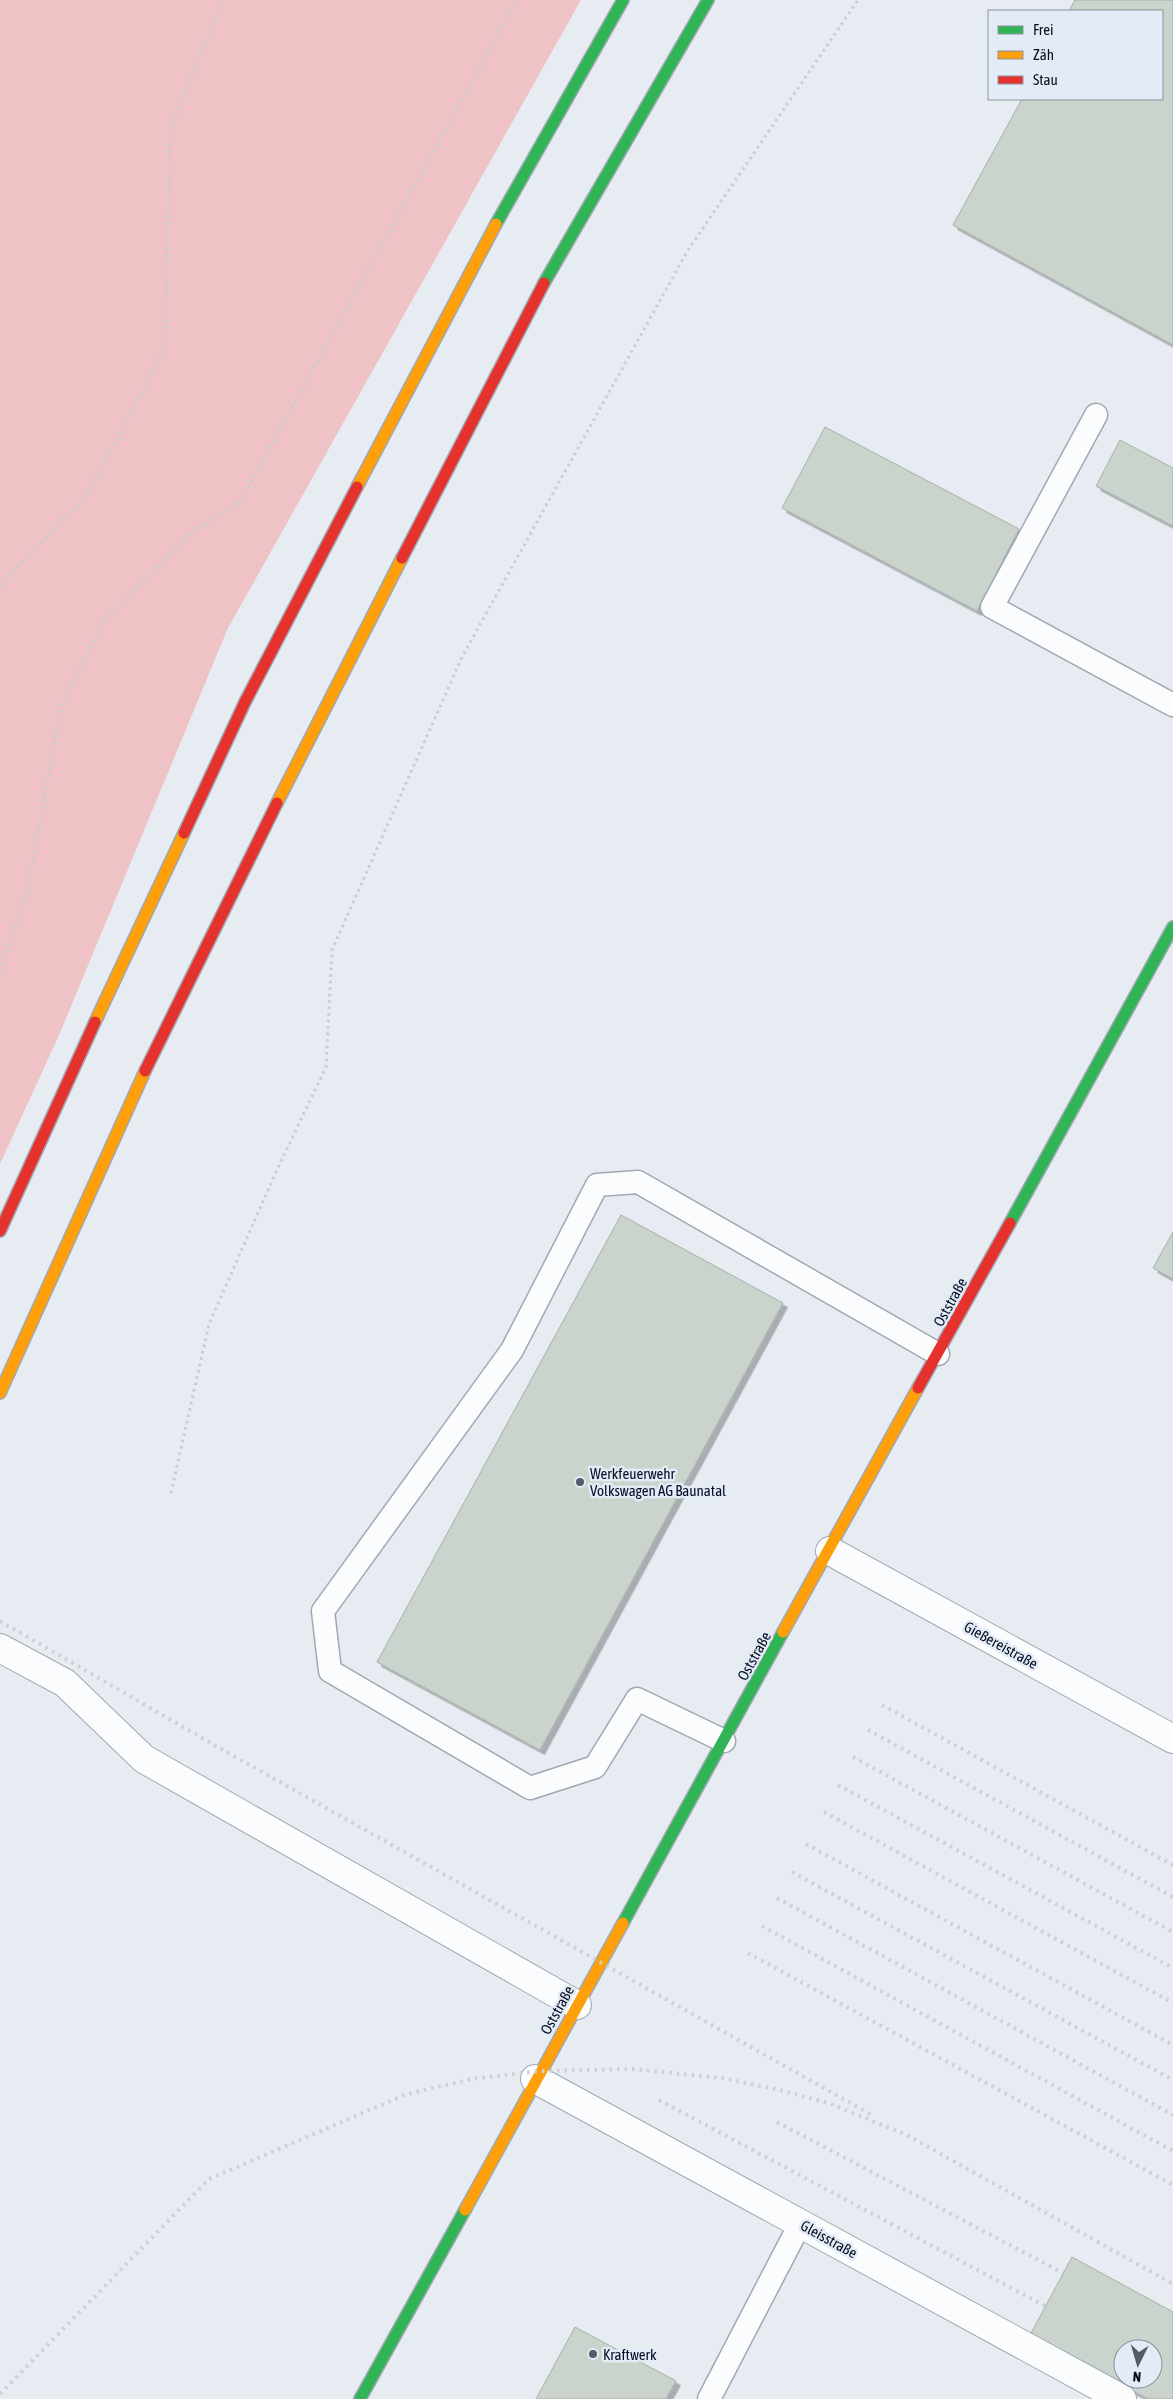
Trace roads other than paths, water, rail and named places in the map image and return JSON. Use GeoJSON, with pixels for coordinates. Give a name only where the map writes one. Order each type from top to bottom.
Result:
{"type":"FeatureCollection","features":[{"type":"Feature","properties":{"kind":"main road"},"geometry":{"type":"LineString","coordinates":[[0,1231],[245,702],[476,259],[622,0]]}},
{"type":"Feature","properties":{"kind":"main road"},"geometry":{"type":"LineString","coordinates":[[0,1393],[146,1068],[322,712],[540,290],[708,0]]}},
{"type":"Feature","properties":{"kind":"main road","name":"Oststraße"},"geometry":{"type":"LineString","coordinates":[[360,2399],[535,2079],[830,1551],[1173,927]]}},
{"type":"Feature","properties":{"kind":"street","name":"Gießereistraße"},"geometry":{"type":"LineString","coordinates":[[830,1551],[1173,1739]]}},
{"type":"Feature","properties":{"kind":"street"},"geometry":{"type":"LineString","coordinates":[[0,1648],[65,1683],[144,1759],[577,2004]]}},
{"type":"Feature","properties":{"kind":"street","name":"Gleisstraße"},"geometry":{"type":"LineString","coordinates":[[535,2079],[1122,2399]]}},
{"type":"Feature","properties":{"kind":"lane"},"geometry":{"type":"LineString","coordinates":[[1096,415],[992,606],[1173,705]]}},
{"type":"Feature","properties":{"kind":"lane"},"geometry":{"type":"LineString","coordinates":[[724,1741],[637,1699],[595,1767],[530,1788],[330,1671],[323,1611],[512,1350],[597,1185],[638,1182],[938,1354]]}},
{"type":"Feature","properties":{"kind":"lane"},"geometry":{"type":"LineString","coordinates":[[709,2399],[800,2224]]}},
{"type":"Feature","properties":{"kind":"railway"},"geometry":{"type":"LineString","coordinates":[[0,1621],[216,1746],[870,2114]]}},
{"type":"Feature","properties":{"kind":"railway"},"geometry":{"type":"LineString","coordinates":[[882,1705],[1173,1865]]}},
{"type":"Feature","properties":{"kind":"railway"},"geometry":{"type":"LineString","coordinates":[[868,1730],[1173,1897]]}},
{"type":"Feature","properties":{"kind":"railway"},"geometry":{"type":"LineString","coordinates":[[853,1757],[1173,1932]]}},
{"type":"Feature","properties":{"kind":"railway"},"geometry":{"type":"LineString","coordinates":[[838,1785],[1173,1968]]}},
{"type":"Feature","properties":{"kind":"railway"},"geometry":{"type":"LineString","coordinates":[[824,1812],[1173,2003]]}},
{"type":"Feature","properties":{"kind":"railway"},"geometry":{"type":"LineString","coordinates":[[806,1844],[1173,2045]]}},
{"type":"Feature","properties":{"kind":"railway"},"geometry":{"type":"LineString","coordinates":[[792,1872],[1173,2080]]}},
{"type":"Feature","properties":{"kind":"railway"},"geometry":{"type":"LineString","coordinates":[[777,1898],[1173,2115]]}},
{"type":"Feature","properties":{"kind":"railway"},"geometry":{"type":"LineString","coordinates":[[762,1926],[1173,2151]]}},
{"type":"Feature","properties":{"kind":"railway"},"geometry":{"type":"LineString","coordinates":[[748,1953],[1173,2185]]}},
{"type":"Feature","properties":{"kind":"railway"},"geometry":{"type":"LineString","coordinates":[[0,2394],[209,2179],[407,2094],[472,2079],[540,2071],[632,2069],[721,2078],[776,2089],[828,2103],[907,2135],[1173,2284]]}},
{"type":"Feature","properties":{"kind":"railway"},"geometry":{"type":"LineString","coordinates":[[659,2100],[1045,2306]]}},
{"type":"Feature","properties":{"kind":"railway"},"geometry":{"type":"LineString","coordinates":[[777,2122],[1063,2273]]}},
{"type":"Feature","properties":{"kind":"place","name":"Werkfeuerwehr Volkswagen AG Baunatal"},"geometry":{"type":"Point","coordinates":[580,1482]}},
{"type":"Feature","properties":{"kind":"place","name":"Kraftwerk"},"geometry":{"type":"Point","coordinates":[593,2354]}}]}
